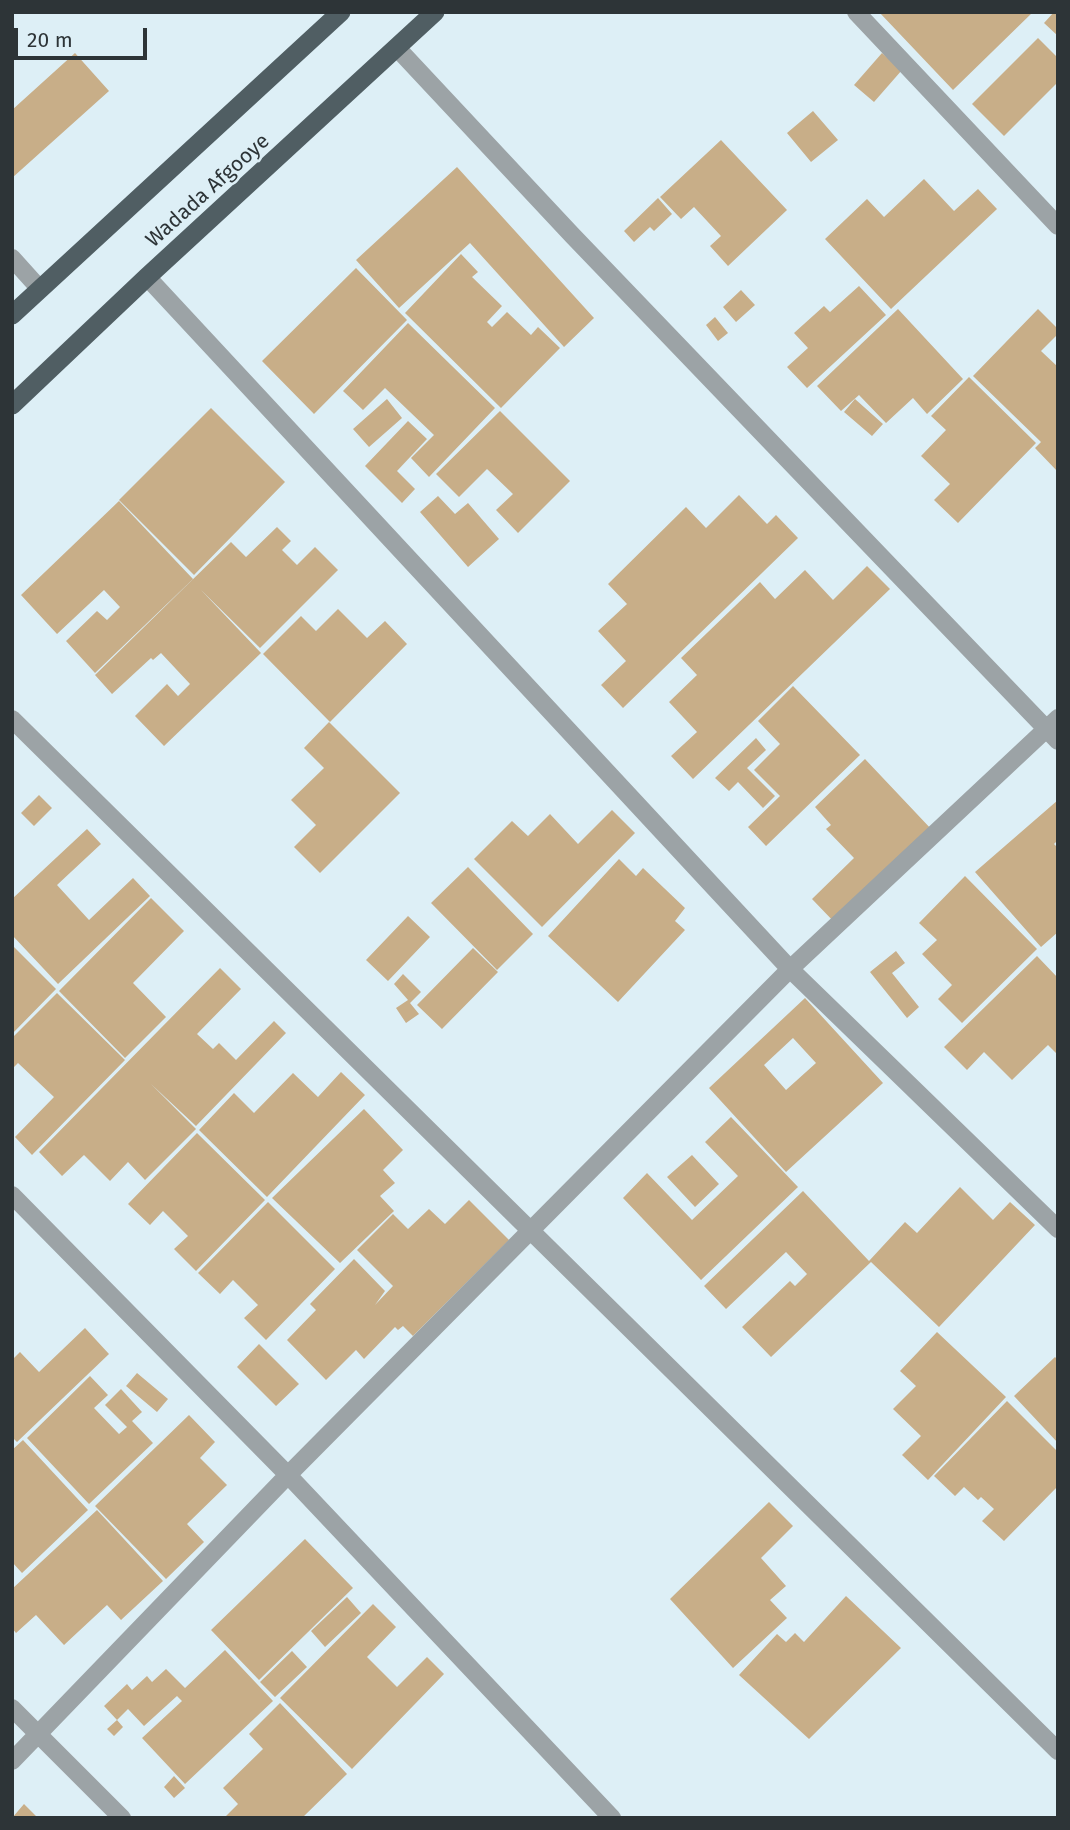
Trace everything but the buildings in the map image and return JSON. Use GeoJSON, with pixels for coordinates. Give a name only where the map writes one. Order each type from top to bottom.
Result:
{"type":"FeatureCollection","features":[{"type":"Feature","properties":{"kind":"highway","name":"Wadada Afgooye"},"geometry":{"type":"LineString","coordinates":[[12,315],[38,288],[104,232],[341,12]]}},
{"type":"Feature","properties":{"kind":"highway","name":"Wadada Afgooye"},"geometry":{"type":"LineString","coordinates":[[12,405],[435,12]]}},
{"type":"Feature","properties":{"kind":"street"},"geometry":{"type":"LineString","coordinates":[[856,12],[1058,226]]}},
{"type":"Feature","properties":{"kind":"street"},"geometry":{"type":"LineString","coordinates":[[12,1761],[288,1475],[790,969],[1054,729],[572,235],[398,49]]}},
{"type":"Feature","properties":{"kind":"street"},"geometry":{"type":"LineString","coordinates":[[12,258],[38,288]]}},
{"type":"Feature","properties":{"kind":"street"},"geometry":{"type":"LineString","coordinates":[[147,277],[790,969],[1058,1229]]}},
{"type":"Feature","properties":{"kind":"street"},"geometry":{"type":"LineString","coordinates":[[12,719],[1058,1751]]}},
{"type":"Feature","properties":{"kind":"street"},"geometry":{"type":"LineString","coordinates":[[12,1195],[288,1475],[612,1818]]}},
{"type":"Feature","properties":{"kind":"street"},"geometry":{"type":"LineString","coordinates":[[12,1708],[122,1818]]}}]}
